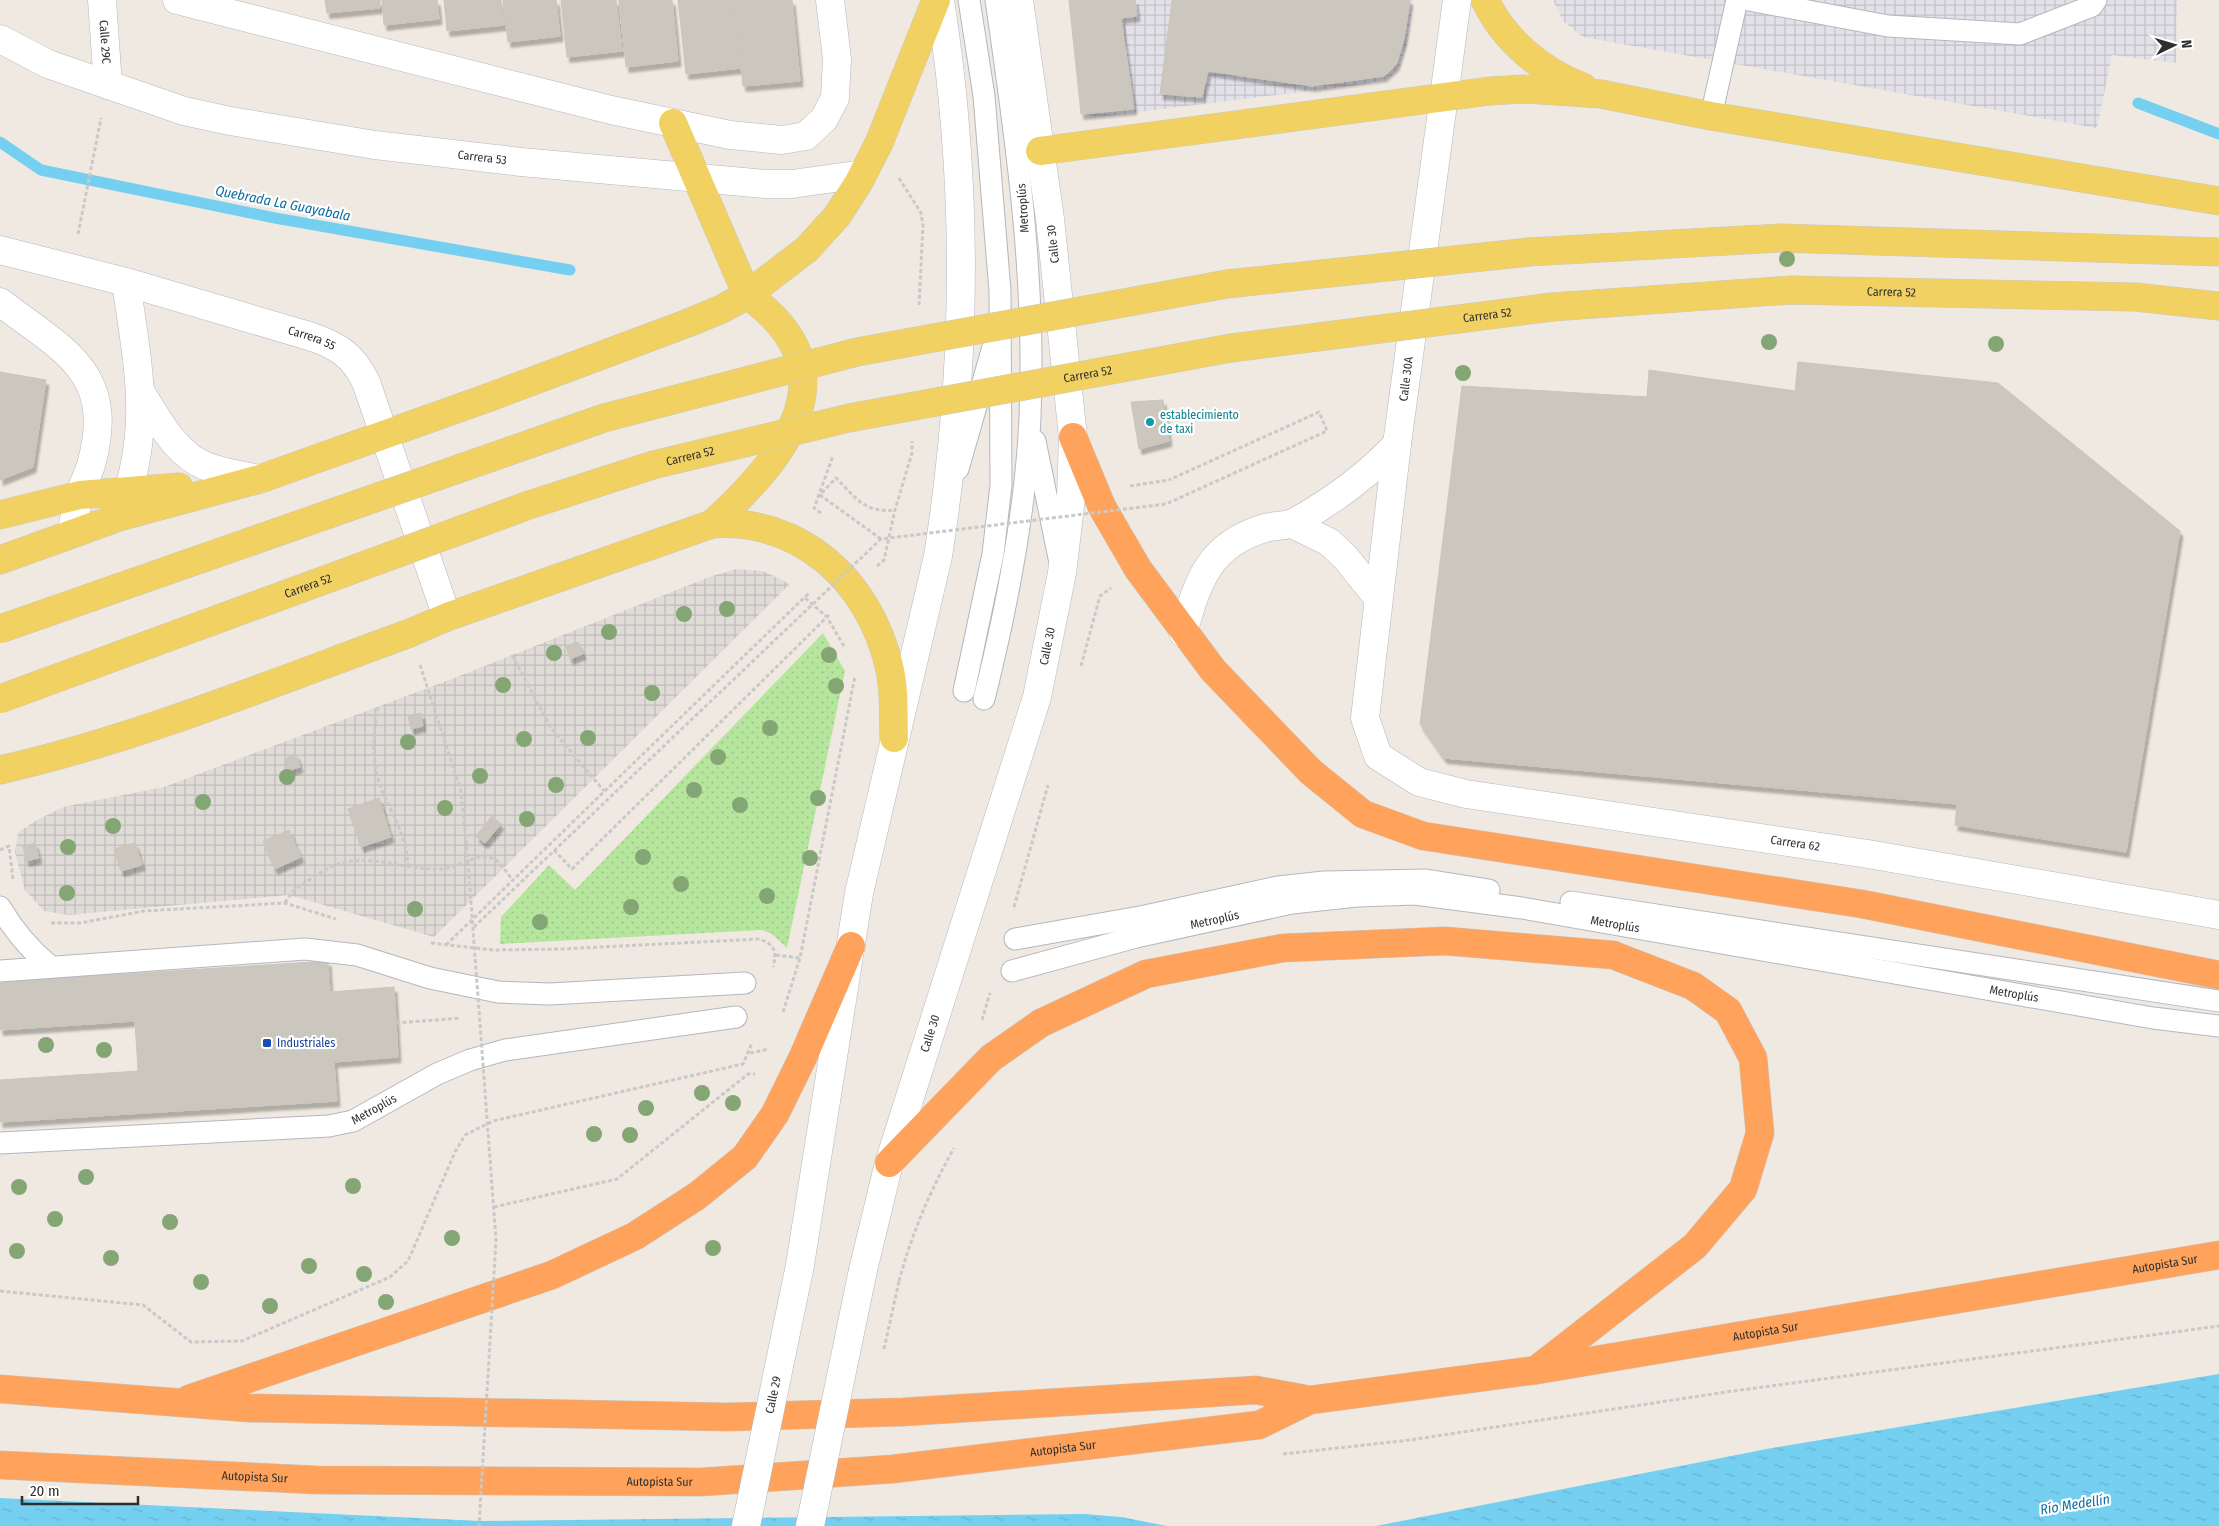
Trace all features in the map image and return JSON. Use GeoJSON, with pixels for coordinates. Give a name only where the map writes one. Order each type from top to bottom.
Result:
{"type":"FeatureCollection","features":[{"type":"Feature","properties":{"kind":"highway"},"geometry":{"type":"LineString","coordinates":[[1073,436],[1102,507],[1138,570],[1183,633],[1213,670],[1311,772],[1363,814],[1423,836],[1862,904],[2219,975]]}},
{"type":"Feature","properties":{"kind":"highway"},"geometry":{"type":"LineString","coordinates":[[889,1163],[991,1058],[1041,1023],[1146,974],[1283,948],[1436,942],[1613,956],[1694,986],[1728,1010],[1753,1058],[1760,1133],[1744,1189],[1695,1246],[1537,1370]]}},
{"type":"Feature","properties":{"kind":"highway"},"geometry":{"type":"LineString","coordinates":[[180,1402],[552,1275],[635,1236],[697,1196],[745,1157],[775,1114],[803,1057],[851,946]]}},
{"type":"Feature","properties":{"kind":"highway","name":"Autopista Sur"},"geometry":{"type":"LineString","coordinates":[[0,1389],[249,1408],[728,1417],[903,1412],[1256,1390],[1310,1400],[1537,1370],[2219,1255]]}},
{"type":"Feature","properties":{"kind":"highway","name":"Autopista Sur"},"geometry":{"type":"LineString","coordinates":[[0,1464],[317,1480],[701,1482],[893,1468],[1259,1425],[1310,1400]]}},
{"type":"Feature","properties":{"kind":"main road"},"geometry":{"type":"LineString","coordinates":[[0,560],[71,534],[124,504],[260,479],[490,397],[688,323],[722,309],[747,295],[807,249],[837,216],[869,162],[936,0]]}},
{"type":"Feature","properties":{"kind":"main road"},"geometry":{"type":"LineString","coordinates":[[1485,0],[1511,38],[1537,63],[1567,81],[1601,94]]}},
{"type":"Feature","properties":{"kind":"main road"},"geometry":{"type":"LineString","coordinates":[[1040,150],[1443,97],[1523,89],[1601,94],[1711,116],[2219,201]]}},
{"type":"Feature","properties":{"kind":"main road"},"geometry":{"type":"LineString","coordinates":[[673,123],[747,295],[764,307],[791,337],[803,366],[802,404],[784,442],[770,463],[737,501],[712,524]]}},
{"type":"Feature","properties":{"kind":"main road"},"geometry":{"type":"LineString","coordinates":[[0,629],[604,418],[857,352],[1227,284],[1529,252],[1781,238],[2219,252]]}},
{"type":"Feature","properties":{"kind":"main road","name":"Carrera 52"},"geometry":{"type":"LineString","coordinates":[[0,699],[529,505],[653,465],[849,418],[1231,348],[1552,307],[1791,290],[2135,297],[2219,306]]}},
{"type":"Feature","properties":{"kind":"main road"},"geometry":{"type":"LineString","coordinates":[[0,515],[80,495],[124,504]]}},
{"type":"Feature","properties":{"kind":"main road"},"geometry":{"type":"LineString","coordinates":[[1,772],[150,728],[410,633],[447,617],[712,524],[735,522],[754,524],[792,539],[821,557],[854,588],[876,625],[890,668],[893,686],[894,738]]}},
{"type":"Feature","properties":{"kind":"street","name":"Calle 29C"},"geometry":{"type":"LineString","coordinates":[[102,0],[108,85]]}},
{"type":"Feature","properties":{"kind":"street"},"geometry":{"type":"LineString","coordinates":[[178,0],[601,108],[764,140],[782,140],[806,136],[824,119],[836,98],[836,59],[830,0]]}},
{"type":"Feature","properties":{"kind":"street"},"geometry":{"type":"LineString","coordinates":[[851,946],[859,893],[938,556],[954,425],[962,235],[952,77],[940,0]]}},
{"type":"Feature","properties":{"kind":"street","name":"Calle 30"},"geometry":{"type":"LineString","coordinates":[[810,1526],[863,1270],[889,1163],[1037,697],[1062,573],[1071,498],[1073,436],[1051,228],[1019,0]]}},
{"type":"Feature","properties":{"kind":"street","name":"Calle 30A"},"geometry":{"type":"LineString","coordinates":[[1378,756],[1365,718],[1397,444],[1457,0]]}},
{"type":"Feature","properties":{"kind":"street"},"geometry":{"type":"LineString","coordinates":[[0,39],[48,64],[108,85]]}},
{"type":"Feature","properties":{"kind":"street","name":"Carrera 53"},"geometry":{"type":"LineString","coordinates":[[108,85],[184,111],[230,122],[320,137],[521,162],[792,184],[869,162]]}},
{"type":"Feature","properties":{"kind":"street","name":"Carrera 55"},"geometry":{"type":"LineString","coordinates":[[0,250],[126,282],[330,343],[358,365],[385,434],[447,617]]}},
{"type":"Feature","properties":{"kind":"street"},"geometry":{"type":"LineString","coordinates":[[124,504],[138,452],[142,394],[126,282]]}},
{"type":"Feature","properties":{"kind":"street"},"geometry":{"type":"LineString","coordinates":[[0,302],[67,353],[84,371],[95,396],[98,427],[91,465],[80,495],[71,534]]}},
{"type":"Feature","properties":{"kind":"street"},"geometry":{"type":"LineString","coordinates":[[142,394],[160,425],[188,455],[206,467],[260,479]]}},
{"type":"Feature","properties":{"kind":"street"},"geometry":{"type":"LineString","coordinates":[[1183,633],[1195,592],[1211,564],[1228,544],[1266,527],[1292,524],[1353,486],[1397,444]]}},
{"type":"Feature","properties":{"kind":"street"},"geometry":{"type":"LineString","coordinates":[[1292,524],[1329,542],[1345,556],[1378,598]]}},
{"type":"Feature","properties":{"kind":"street","name":"Carrera 62"},"geometry":{"type":"LineString","coordinates":[[1378,756],[1419,782],[1466,794],[1868,854],[2219,915]]}},
{"type":"Feature","properties":{"kind":"street","name":"Calle 29"},"geometry":{"type":"LineString","coordinates":[[746,1526],[800,1265],[851,946]]}},
{"type":"Feature","properties":{"kind":"lane"},"geometry":{"type":"LineString","coordinates":[[964,691],[993,554],[1001,485],[1000,291],[986,125],[969,0]]}},
{"type":"Feature","properties":{"kind":"lane","name":"Metroplús"},"geometry":{"type":"LineString","coordinates":[[984,699],[999,640],[1024,488],[1030,417],[1029,314],[1021,175],[996,0]]}},
{"type":"Feature","properties":{"kind":"lane"},"geometry":{"type":"LineString","coordinates":[[1711,116],[1737,0]]}},
{"type":"Feature","properties":{"kind":"lane"},"geometry":{"type":"LineString","coordinates":[[1749,0],[1888,26],[2020,34],[2092,6],[2096,0]]}},
{"type":"Feature","properties":{"kind":"lane"},"geometry":{"type":"LineString","coordinates":[[944,517],[1000,323]]}},
{"type":"Feature","properties":{"kind":"lane","name":"Metroplús"},"geometry":{"type":"LineString","coordinates":[[1030,417],[1062,573]]}},
{"type":"Feature","properties":{"kind":"lane","name":"Metroplús"},"geometry":{"type":"LineString","coordinates":[[1015,939],[1145,916],[1278,887],[1332,882],[1426,880],[2219,1001]]}},
{"type":"Feature","properties":{"kind":"lane","name":"Metroplús"},"geometry":{"type":"LineString","coordinates":[[1012,971],[1136,937],[1292,903],[1357,896],[1416,894],[1522,908],[2153,1018],[2219,1026]]}},
{"type":"Feature","properties":{"kind":"lane"},"geometry":{"type":"LineString","coordinates":[[0,907],[12,928],[30,950],[51,967]]}},
{"type":"Feature","properties":{"kind":"lane"},"geometry":{"type":"LineString","coordinates":[[0,971],[306,949],[357,955],[430,978],[498,992],[550,994],[745,983]]}},
{"type":"Feature","properties":{"kind":"lane","name":"Metroplús"},"geometry":{"type":"LineString","coordinates":[[0,1143],[329,1126],[353,1121],[437,1074],[470,1060],[505,1050],[736,1017]]}},
{"type":"Feature","properties":{"kind":"path"},"geometry":{"type":"LineString","coordinates":[[80,225],[99,126]]}},
{"type":"Feature","properties":{"kind":"path"},"geometry":{"type":"LineString","coordinates":[[869,162],[906,187],[921,212],[923,226],[918,315]]}},
{"type":"Feature","properties":{"kind":"path"},"geometry":{"type":"LineString","coordinates":[[474,927],[880,539],[1166,504],[1327,431],[1318,412],[1168,480],[1124,487]]}},
{"type":"Feature","properties":{"kind":"path"},"geometry":{"type":"LineString","coordinates":[[554,850],[572,868],[884,560],[895,510],[912,453],[912,433]]}},
{"type":"Feature","properties":{"kind":"path"},"geometry":{"type":"LineString","coordinates":[[880,539],[820,495],[836,478],[859,502],[879,512],[895,510]]}},
{"type":"Feature","properties":{"kind":"path"},"geometry":{"type":"LineString","coordinates":[[804,598],[827,617],[846,651]]}},
{"type":"Feature","properties":{"kind":"path"},"geometry":{"type":"LineString","coordinates":[[512,655],[551,728],[604,791]]}},
{"type":"Feature","properties":{"kind":"path"},"geometry":{"type":"LineString","coordinates":[[782,1013],[800,958],[856,668]]}},
{"type":"Feature","properties":{"kind":"path"},"geometry":{"type":"LineString","coordinates":[[378,707],[374,765],[384,796],[405,842],[408,866]]}},
{"type":"Feature","properties":{"kind":"path"},"geometry":{"type":"LineString","coordinates":[[460,791],[474,927],[496,1240],[479,1526]]}},
{"type":"Feature","properties":{"kind":"path"},"geometry":{"type":"LineString","coordinates":[[0,850],[9,846]]}},
{"type":"Feature","properties":{"kind":"path"},"geometry":{"type":"LineString","coordinates":[[285,903],[296,887],[321,871],[344,862],[363,859],[441,869],[485,856],[494,859],[513,880]]}},
{"type":"Feature","properties":{"kind":"path"},"geometry":{"type":"LineString","coordinates":[[776,955],[800,958]]}},
{"type":"Feature","properties":{"kind":"path"},"geometry":{"type":"LineString","coordinates":[[471,1017],[480,1016]]}},
{"type":"Feature","properties":{"kind":"path"},"geometry":{"type":"LineString","coordinates":[[396,1023],[461,1018]]}},
{"type":"Feature","properties":{"kind":"path"},"geometry":{"type":"LineString","coordinates":[[767,1058],[773,1040]]}},
{"type":"Feature","properties":{"kind":"path"},"geometry":{"type":"LineString","coordinates":[[750,1053],[770,1049]]}},
{"type":"Feature","properties":{"kind":"path"},"geometry":{"type":"LineString","coordinates":[[494,1207],[618,1179],[748,1074]]}},
{"type":"Feature","properties":{"kind":"path"},"geometry":{"type":"LineString","coordinates":[[1275,1455],[1410,1440],[1726,1392],[2219,1326]]}},
{"type":"Feature","properties":{"kind":"shaded area"},"geometry":{"type":"Polygon","coordinates":[[[1069,0],[1413,0],[1408,40],[1401,65],[1390,78],[1366,84],[1090,118],[1069,0]]]}},
{"type":"Feature","properties":{"kind":"shaded area"},"geometry":{"type":"Polygon","coordinates":[[[1553,0],[2177,0],[2176,63],[2112,55],[2097,128],[1583,37],[1563,21],[1553,0]]]}},
{"type":"Feature","properties":{"kind":"shaded area"},"geometry":{"type":"Polygon","coordinates":[[[736,569],[763,571],[790,584],[434,937],[289,895],[68,915],[44,911],[25,890],[15,852],[18,833],[35,821],[63,807],[164,787],[449,680],[712,576],[736,569]]]}},
{"type":"Feature","properties":{"kind":"green space"},"geometry":{"type":"Polygon","coordinates":[[[823,633],[845,671],[787,948],[772,934],[761,930],[500,944],[501,917],[549,865],[575,890],[823,633]]]}},
{"type":"Feature","properties":{"kind":"water","name":"Río Medellín"},"geometry":{"type":"Polygon","coordinates":[[[2219,1374],[2219,1526],[1376,1526],[1772,1448],[2219,1374]]]}},
{"type":"Feature","properties":{"kind":"water"},"geometry":{"type":"Polygon","coordinates":[[[0,1498],[481,1521],[1085,1514],[1121,1517],[1167,1526],[0,1526],[0,1498]]]}},
{"type":"Feature","properties":{"kind":"building"},"geometry":{"type":"Polygon","coordinates":[[[325,0],[380,0],[380,8],[327,13],[325,0]]]}},
{"type":"Feature","properties":{"kind":"building"},"geometry":{"type":"Polygon","coordinates":[[[382,0],[437,0],[439,19],[384,25],[382,0]]]}},
{"type":"Feature","properties":{"kind":"building"},"geometry":{"type":"Polygon","coordinates":[[[444,0],[501,0],[504,25],[447,31],[444,0]]]}},
{"type":"Feature","properties":{"kind":"building"},"geometry":{"type":"Polygon","coordinates":[[[503,0],[556,0],[560,36],[508,42],[503,0]]]}},
{"type":"Feature","properties":{"kind":"building"},"geometry":{"type":"Polygon","coordinates":[[[561,0],[616,0],[622,51],[567,57],[561,0]]]}},
{"type":"Feature","properties":{"kind":"building"},"geometry":{"type":"Polygon","coordinates":[[[619,0],[672,0],[678,61],[626,67],[619,0]]]}},
{"type":"Feature","properties":{"kind":"building"},"geometry":{"type":"Polygon","coordinates":[[[678,0],[733,0],[741,68],[686,74],[678,0]]]}},
{"type":"Feature","properties":{"kind":"building"},"geometry":{"type":"Polygon","coordinates":[[[734,0],[792,0],[800,81],[743,86],[734,0]]]}},
{"type":"Feature","properties":{"kind":"building"},"geometry":{"type":"Polygon","coordinates":[[[1069,0],[1135,0],[1137,16],[1121,18],[1134,109],[1081,114],[1069,0]]]}},
{"type":"Feature","properties":{"kind":"building"},"geometry":{"type":"Polygon","coordinates":[[[1172,0],[1410,0],[1404,39],[1396,65],[1384,76],[1312,86],[1208,71],[1202,97],[1160,94],[1172,0]]]}},
{"type":"Feature","properties":{"kind":"building"},"geometry":{"type":"Polygon","coordinates":[[[1798,362],[1998,383],[2180,531],[2126,852],[1955,825],[1957,804],[1444,758],[1420,724],[1462,386],[1647,397],[1649,370],[1795,391],[1798,362]]]}},
{"type":"Feature","properties":{"kind":"building"},"geometry":{"type":"Polygon","coordinates":[[[0,372],[46,380],[33,467],[0,480],[0,372]]]}},
{"type":"Feature","properties":{"kind":"building","name":"establecimiento de taxi"},"geometry":{"type":"Polygon","coordinates":[[[1163,400],[1169,441],[1139,449],[1131,402],[1163,400]]]}},
{"type":"Feature","properties":{"kind":"building"},"geometry":{"type":"Polygon","coordinates":[[[578,642],[583,654],[570,659],[566,646],[578,642]]]}},
{"type":"Feature","properties":{"kind":"building"},"geometry":{"type":"Polygon","coordinates":[[[421,713],[423,726],[411,729],[408,716],[421,713]]]}},
{"type":"Feature","properties":{"kind":"building"},"geometry":{"type":"Polygon","coordinates":[[[296,754],[300,767],[288,771],[284,759],[296,754]]]}},
{"type":"Feature","properties":{"kind":"building"},"geometry":{"type":"Polygon","coordinates":[[[379,798],[391,837],[361,847],[348,809],[379,798]]]}},
{"type":"Feature","properties":{"kind":"building"},"geometry":{"type":"Polygon","coordinates":[[[492,816],[501,824],[485,843],[476,836],[492,816]]]}},
{"type":"Feature","properties":{"kind":"building"},"geometry":{"type":"Polygon","coordinates":[[[289,830],[301,857],[275,869],[263,841],[289,830]]]}},
{"type":"Feature","properties":{"kind":"building"},"geometry":{"type":"Polygon","coordinates":[[[35,843],[39,858],[26,861],[23,846],[35,843]]]}},
{"type":"Feature","properties":{"kind":"building"},"geometry":{"type":"Polygon","coordinates":[[[135,843],[142,865],[121,871],[114,849],[135,843]]]}},
{"type":"Feature","properties":{"kind":"building","name":"Industriales"},"geometry":{"type":"Polygon","coordinates":[[[328,961],[330,992],[394,987],[398,1057],[334,1062],[337,1101],[0,1122],[0,1080],[138,1071],[135,1021],[0,1030],[0,982],[328,961]]]}},
{"type":"Feature","properties":{"kind":"waterway","name":"Quebrada La Guayabala"},"geometry":{"type":"LineString","coordinates":[[2138,103],[2219,134]]}},
{"type":"Feature","properties":{"kind":"waterway","name":"Quebrada La Guayabala"},"geometry":{"type":"LineString","coordinates":[[0,142],[41,170],[275,218],[570,270]]}},
{"type":"Feature","properties":{"kind":"place","name":"establecimiento de taxi"},"geometry":{"type":"Point","coordinates":[1150,422]}},
{"type":"Feature","properties":{"kind":"place","name":"Industriales"},"geometry":{"type":"Point","coordinates":[267,1043]}}]}
